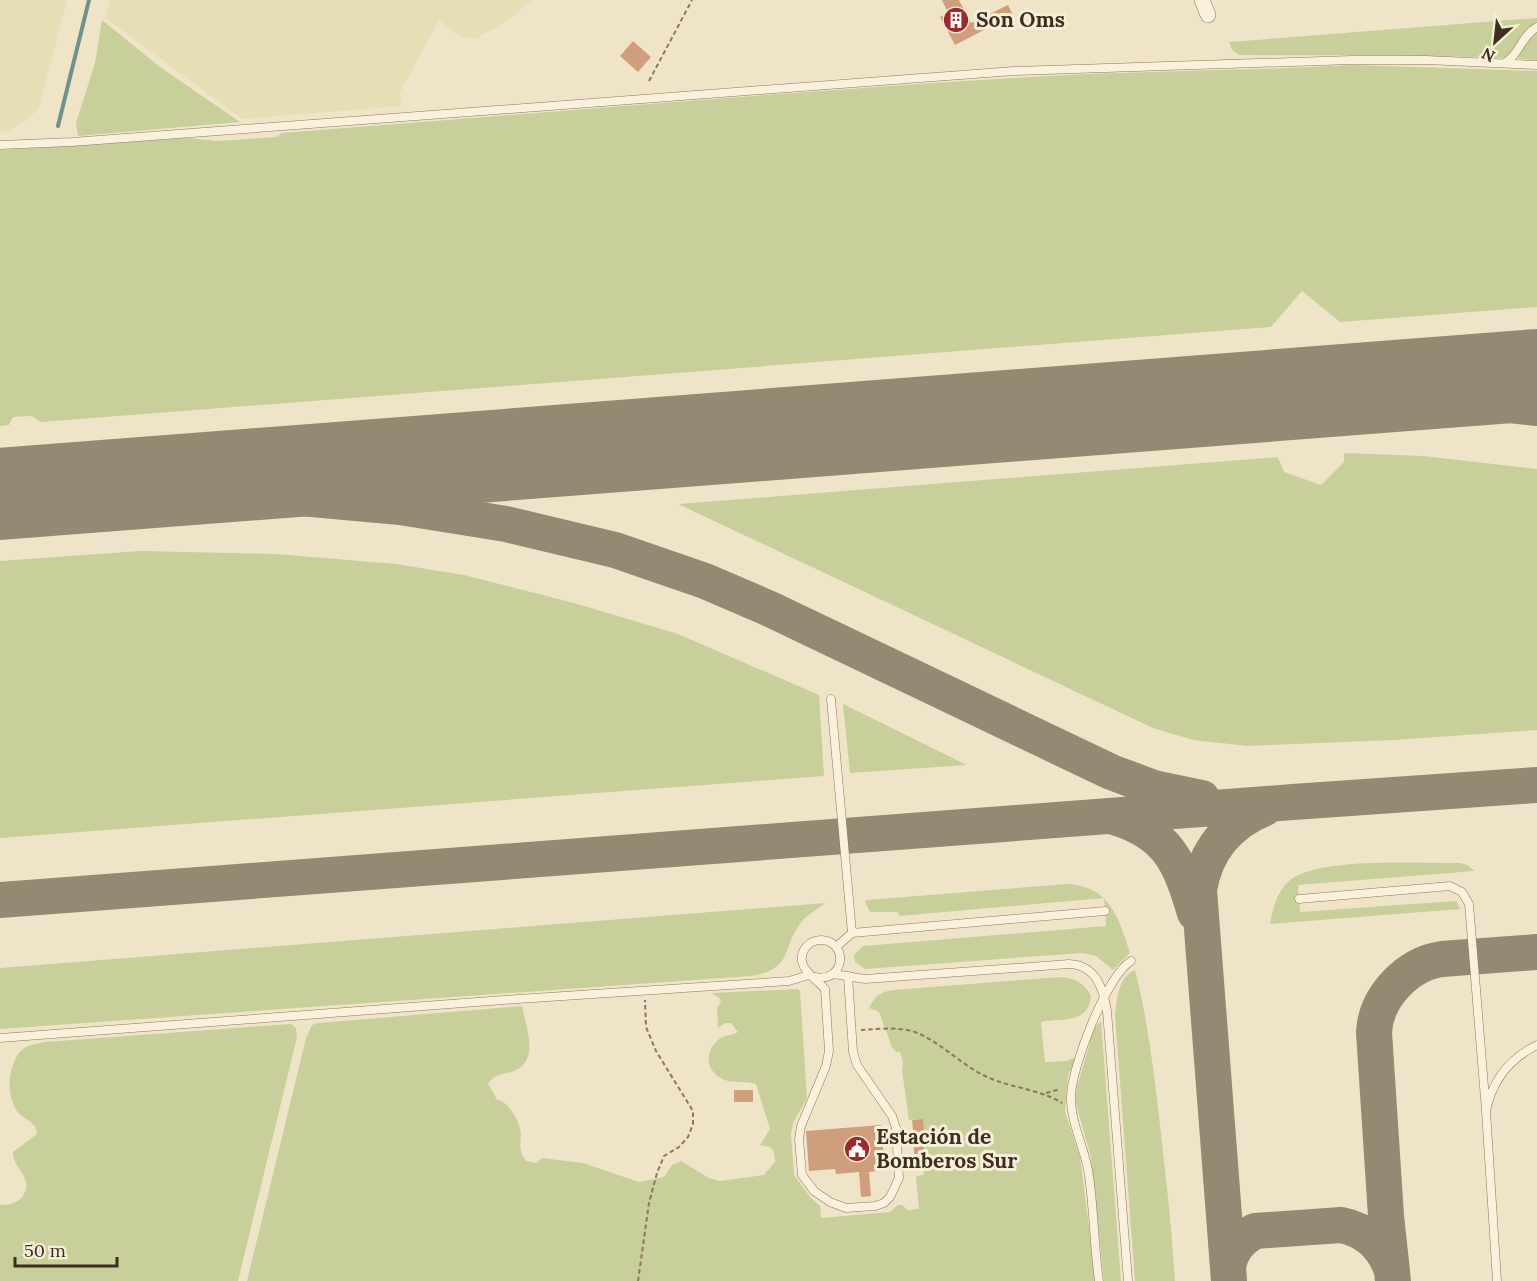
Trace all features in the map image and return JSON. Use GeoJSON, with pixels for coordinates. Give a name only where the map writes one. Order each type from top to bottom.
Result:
{"type":"FeatureCollection","features":[{"type":"Feature","properties":{"kind":"lane"},"geometry":{"type":"LineString","coordinates":[[1504,63],[1513,57],[1525,36],[1537,27]]}},
{"type":"Feature","properties":{"kind":"lane"},"geometry":{"type":"LineString","coordinates":[[0,145],[72,142],[1014,72],[1352,60],[1537,65]]}},
{"type":"Feature","properties":{"kind":"lane"},"geometry":{"type":"LineString","coordinates":[[831,699],[852,933]]}},
{"type":"Feature","properties":{"kind":"lane"},"geometry":{"type":"LineString","coordinates":[[1299,899],[1450,886],[1462,892],[1469,904],[1497,1281]]}},
{"type":"Feature","properties":{"kind":"lane"},"geometry":{"type":"LineString","coordinates":[[836,947],[852,933],[1105,911]]}},
{"type":"Feature","properties":{"kind":"lane"},"geometry":{"type":"LineString","coordinates":[[0,1038],[789,981],[812,976],[828,978],[840,964],[836,947],[831,942],[818,940],[807,946],[802,957],[802,964],[812,976],[825,989],[829,1051],[826,1066],[801,1126],[799,1139],[802,1175],[814,1191],[822,1198],[839,1206],[852,1208],[884,1203],[897,1185],[900,1170],[896,1128],[892,1116],[857,1065],[853,1052],[848,976]]}},
{"type":"Feature","properties":{"kind":"lane"},"geometry":{"type":"LineString","coordinates":[[1099,1281],[1089,1176],[1073,1116],[1071,1096],[1076,1071],[1092,1022],[1116,976],[1131,961]]}},
{"type":"Feature","properties":{"kind":"lane"},"geometry":{"type":"LineString","coordinates":[[833,974],[865,979],[1075,964],[1094,975],[1105,998],[1128,1281]]}},
{"type":"Feature","properties":{"kind":"lane"},"geometry":{"type":"LineString","coordinates":[[1486,1111],[1492,1089],[1498,1079],[1521,1054],[1537,1046]]}},
{"type":"Feature","properties":{"kind":"path"},"geometry":{"type":"LineString","coordinates":[[649,81],[692,0]]}},
{"type":"Feature","properties":{"kind":"path"},"geometry":{"type":"LineString","coordinates":[[638,1281],[649,1203],[657,1173],[664,1156],[679,1147],[688,1137],[693,1124],[693,1112],[656,1052],[646,1027],[644,990]]}},
{"type":"Feature","properties":{"kind":"path"},"geometry":{"type":"LineString","coordinates":[[851,1030],[902,1029],[914,1032],[925,1037],[974,1071],[989,1078],[1053,1097],[1068,1108],[1073,1116]]}},
{"type":"Feature","properties":{"kind":"shaded area"},"geometry":{"type":"Polygon","coordinates":[[[0,0],[67,0],[39,108],[26,121],[9,131],[0,132],[0,0]]]}},
{"type":"Feature","properties":{"kind":"shaded area"},"geometry":{"type":"Polygon","coordinates":[[[110,0],[532,0],[506,22],[475,39],[459,36],[439,20],[399,94],[402,106],[242,119],[106,18],[110,0]]]}},
{"type":"Feature","properties":{"kind":"green space"},"geometry":{"type":"Polygon","coordinates":[[[1537,18],[1537,23],[1531,26],[1508,55],[1502,58],[1239,55],[1232,50],[1229,42],[1537,18]]]}},
{"type":"Feature","properties":{"kind":"green space"},"geometry":{"type":"Polygon","coordinates":[[[102,20],[160,67],[240,122],[78,136],[76,123],[95,63],[102,20]]]}},
{"type":"Feature","properties":{"kind":"green space"},"geometry":{"type":"Polygon","coordinates":[[[1537,31],[1537,60],[1519,59],[1518,56],[1528,38],[1537,31]]]}},
{"type":"Feature","properties":{"kind":"green space"},"geometry":{"type":"Polygon","coordinates":[[[1353,65],[1537,71],[1537,307],[1340,322],[1302,291],[1271,327],[40,422],[32,416],[13,417],[9,425],[0,426],[0,150],[188,138],[217,141],[277,137],[282,133],[749,96],[1029,77],[1353,65]]]}},
{"type":"Feature","properties":{"kind":"green space"},"geometry":{"type":"Polygon","coordinates":[[[1344,453],[1423,456],[1537,469],[1537,730],[1395,740],[1248,746],[1193,740],[1153,728],[678,504],[1278,457],[1284,472],[1321,485],[1344,462],[1344,453]]]}},
{"type":"Feature","properties":{"kind":"green space"},"geometry":{"type":"Polygon","coordinates":[[[140,551],[276,554],[396,564],[464,575],[574,603],[678,634],[819,695],[824,776],[0,838],[0,561],[140,551]]]}},
{"type":"Feature","properties":{"kind":"green space"},"geometry":{"type":"Polygon","coordinates":[[[843,704],[967,765],[850,773],[843,704]]]}},
{"type":"Feature","properties":{"kind":"green space"},"geometry":{"type":"Polygon","coordinates":[[[1370,863],[1460,863],[1475,871],[1298,885],[1300,912],[1454,901],[1460,909],[1270,924],[1281,891],[1288,882],[1302,874],[1321,868],[1370,863]]]}},
{"type":"Feature","properties":{"kind":"green space"},"geometry":{"type":"Polygon","coordinates":[[[1067,884],[1082,886],[1103,898],[899,916],[898,912],[870,912],[865,902],[866,900],[1067,884]]]}},
{"type":"Feature","properties":{"kind":"green space"},"geometry":{"type":"Polygon","coordinates":[[[1104,899],[1117,916],[1130,953],[1113,970],[1096,956],[1082,953],[865,969],[855,962],[854,955],[863,946],[1106,926],[1104,899]]]}},
{"type":"Feature","properties":{"kind":"green space"},"geometry":{"type":"Polygon","coordinates":[[[825,903],[800,924],[784,957],[774,969],[751,976],[0,1029],[0,968],[825,903]]]}},
{"type":"Feature","properties":{"kind":"green space"},"geometry":{"type":"Polygon","coordinates":[[[1135,970],[1147,1027],[1155,1086],[1169,1203],[1175,1281],[1135,1281],[1115,1015],[1122,983],[1129,973],[1135,970]]]}},
{"type":"Feature","properties":{"kind":"green space"},"geometry":{"type":"Polygon","coordinates":[[[1061,977],[1079,982],[1091,996],[1089,1005],[1080,1016],[1041,1022],[1045,1062],[1067,1061],[1077,1056],[1068,1075],[1065,1112],[1080,1157],[1096,1281],[247,1281],[306,1038],[312,1025],[522,1006],[528,1031],[528,1057],[518,1069],[499,1075],[488,1083],[497,1100],[508,1106],[517,1119],[521,1133],[521,1152],[526,1161],[536,1163],[542,1158],[583,1163],[639,1182],[664,1177],[672,1165],[681,1161],[709,1178],[720,1181],[764,1175],[775,1162],[774,1152],[770,1147],[760,1145],[770,1129],[756,1084],[728,1081],[716,1075],[709,1064],[710,1052],[717,1041],[738,1032],[731,1023],[725,1023],[718,1028],[717,1008],[721,1002],[712,993],[798,989],[800,991],[807,1098],[793,1123],[791,1134],[794,1175],[810,1197],[820,1206],[821,1218],[890,1212],[898,1205],[908,1210],[919,1209],[916,1176],[924,1175],[923,1119],[909,1120],[900,1052],[896,1052],[892,1047],[879,1012],[869,1008],[876,997],[894,990],[1061,977]]]}},
{"type":"Feature","properties":{"kind":"green space"},"geometry":{"type":"Polygon","coordinates":[[[1101,1021],[1121,1281],[1104,1281],[1091,1157],[1076,1104],[1076,1091],[1094,1028],[1101,1021]]]}},
{"type":"Feature","properties":{"kind":"green space"},"geometry":{"type":"Polygon","coordinates":[[[291,1024],[296,1028],[297,1037],[238,1281],[0,1281],[0,1205],[12,1204],[22,1197],[26,1190],[25,1178],[13,1157],[13,1152],[37,1134],[32,1123],[17,1111],[11,1097],[12,1066],[21,1050],[30,1045],[45,1042],[291,1024]]]}},
{"type":"Feature","properties":{"kind":"building","name":"Son Oms"},"geometry":{"type":"Polygon","coordinates":[[[942,0],[959,0],[971,23],[1008,5],[1013,15],[955,45],[940,17],[948,13],[942,0]]]}},
{"type":"Feature","properties":{"kind":"building"},"geometry":{"type":"Polygon","coordinates":[[[633,41],[651,57],[638,72],[620,56],[633,41]]]}},
{"type":"Feature","properties":{"kind":"building"},"geometry":{"type":"Polygon","coordinates":[[[734,1090],[753,1090],[753,1102],[734,1102],[734,1090]]]}},
{"type":"Feature","properties":{"kind":"building"},"geometry":{"type":"Polygon","coordinates":[[[923,1119],[925,1139],[914,1140],[912,1120],[923,1119]]]}},
{"type":"Feature","properties":{"kind":"building","name":"Estación de Bomberos Sur"},"geometry":{"type":"Polygon","coordinates":[[[881,1125],[885,1170],[869,1172],[871,1196],[861,1197],[859,1172],[836,1174],[835,1169],[809,1171],[806,1131],[881,1125]]]}},
{"type":"Feature","properties":{"kind":"building"},"geometry":{"type":"Polygon","coordinates":[[[923,1140],[925,1160],[915,1161],[913,1141],[923,1140]]]}},
{"type":"Feature","properties":{"kind":"waterway"},"geometry":{"type":"LineString","coordinates":[[58,126],[89,0]]}},
{"type":"Feature","properties":{"kind":"taxiway"},"geometry":{"type":"LineString","coordinates":[[1291,394],[1412,394],[1537,408]]}},
{"type":"Feature","properties":{"kind":"taxiway"},"geometry":{"type":"LineString","coordinates":[[0,497],[171,492],[279,496],[400,507],[506,524],[615,550],[705,581],[770,609],[1111,772],[1154,788],[1202,798]]}},
{"type":"Feature","properties":{"kind":"taxiway"},"geometry":{"type":"LineString","coordinates":[[0,900],[1537,785]]}},
{"type":"Feature","properties":{"kind":"taxiway"},"geometry":{"type":"LineString","coordinates":[[1229,1281],[1199,890],[1207,863],[1220,840],[1240,822],[1265,808]]}},
{"type":"Feature","properties":{"kind":"taxiway"},"geometry":{"type":"LineString","coordinates":[[1114,817],[1147,832],[1169,852],[1184,879],[1195,913]]}},
{"type":"Feature","properties":{"kind":"taxiway"},"geometry":{"type":"LineString","coordinates":[[1393,1281],[1386,1216],[1374,1032],[1381,1007],[1396,984],[1406,975],[1429,962],[1537,952]]}},
{"type":"Feature","properties":{"kind":"taxiway"},"geometry":{"type":"LineString","coordinates":[[1228,1267],[1231,1255],[1237,1246],[1255,1231],[1341,1225],[1350,1227],[1373,1240],[1389,1262],[1392,1271]]}},
{"type":"Feature","properties":{"kind":"runway"},"geometry":{"type":"LineString","coordinates":[[0,494],[1537,375]]}},
{"type":"Feature","properties":{"kind":"place","name":"Son Oms"},"geometry":{"type":"Point","coordinates":[956,20]}},
{"type":"Feature","properties":{"kind":"place","name":"Estación de Bomberos Sur"},"geometry":{"type":"Point","coordinates":[857,1149]}}]}
